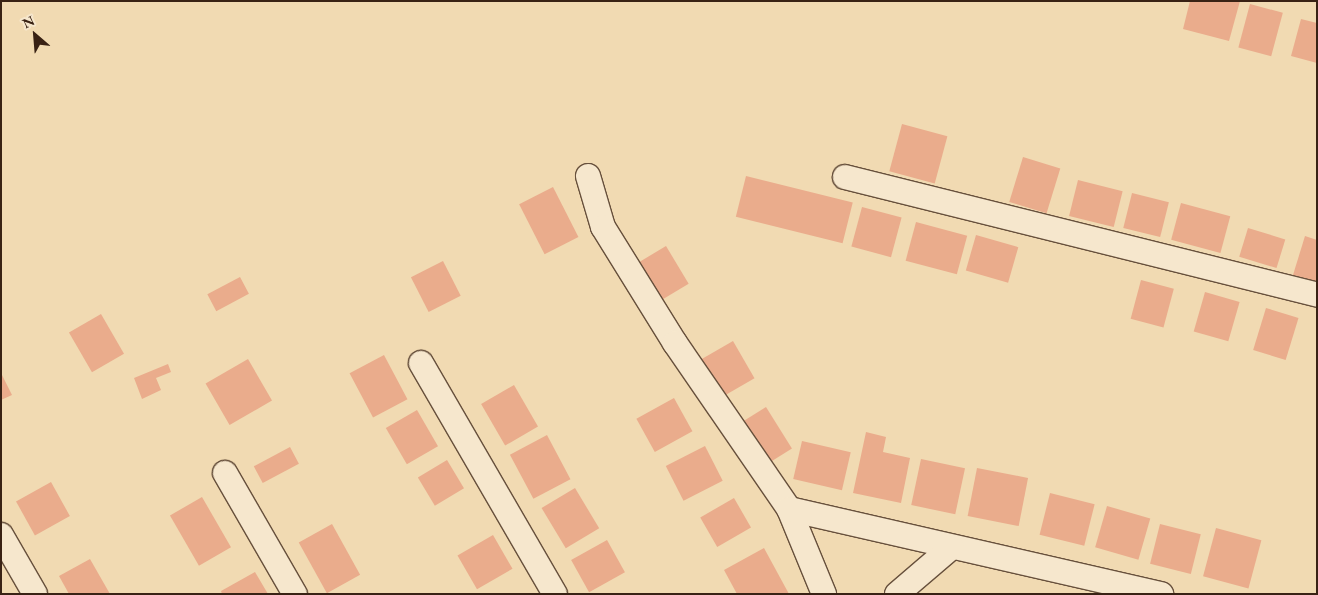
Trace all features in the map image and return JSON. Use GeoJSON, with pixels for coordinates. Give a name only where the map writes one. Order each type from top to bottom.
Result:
{"type":"FeatureCollection","features":[{"type":"Feature","properties":{"kind":"street"},"geometry":{"type":"LineString","coordinates":[[588,176],[603,227],[675,343],[789,509],[824,594]]}},
{"type":"Feature","properties":{"kind":"street"},"geometry":{"type":"LineString","coordinates":[[845,177],[1317,295]]}},
{"type":"Feature","properties":{"kind":"street"},"geometry":{"type":"LineString","coordinates":[[421,363],[555,594]]}},
{"type":"Feature","properties":{"kind":"street"},"geometry":{"type":"LineString","coordinates":[[225,473],[295,594]]}},
{"type":"Feature","properties":{"kind":"street"},"geometry":{"type":"LineString","coordinates":[[789,509],[1161,594]]}},
{"type":"Feature","properties":{"kind":"street"},"geometry":{"type":"LineString","coordinates":[[1,535],[35,594]]}},
{"type":"Feature","properties":{"kind":"street"},"geometry":{"type":"LineString","coordinates":[[897,594],[952,547]]}},
{"type":"Feature","properties":{"kind":"building"},"geometry":{"type":"Polygon","coordinates":[[[1190,1],[1240,1],[1229,41],[1183,29],[1190,1]]]}},
{"type":"Feature","properties":{"kind":"building"},"geometry":{"type":"Polygon","coordinates":[[[1250,4],[1283,13],[1271,56],[1238,47],[1250,4]]]}},
{"type":"Feature","properties":{"kind":"building"},"geometry":{"type":"Polygon","coordinates":[[[1301,19],[1317,23],[1317,63],[1291,56],[1301,19]]]}},
{"type":"Feature","properties":{"kind":"building"},"geometry":{"type":"Polygon","coordinates":[[[902,124],[947,136],[935,183],[889,171],[902,124]]]}},
{"type":"Feature","properties":{"kind":"building"},"geometry":{"type":"Polygon","coordinates":[[[1023,157],[1060,168],[1047,213],[1009,202],[1023,157]]]}},
{"type":"Feature","properties":{"kind":"building"},"geometry":{"type":"Polygon","coordinates":[[[746,176],[853,203],[843,243],[736,217],[746,176]]]}},
{"type":"Feature","properties":{"kind":"building"},"geometry":{"type":"Polygon","coordinates":[[[1078,180],[1123,191],[1114,227],[1069,216],[1078,180]]]}},
{"type":"Feature","properties":{"kind":"building"},"geometry":{"type":"Polygon","coordinates":[[[553,187],[578,237],[545,254],[519,204],[553,187]]]}},
{"type":"Feature","properties":{"kind":"building"},"geometry":{"type":"Polygon","coordinates":[[[1132,193],[1169,202],[1160,237],[1123,228],[1132,193]]]}},
{"type":"Feature","properties":{"kind":"building"},"geometry":{"type":"Polygon","coordinates":[[[1181,203],[1230,216],[1220,253],[1171,240],[1181,203]]]}},
{"type":"Feature","properties":{"kind":"building"},"geometry":{"type":"Polygon","coordinates":[[[862,207],[902,218],[891,257],[851,247],[862,207]]]}},
{"type":"Feature","properties":{"kind":"building"},"geometry":{"type":"Polygon","coordinates":[[[916,222],[967,236],[957,274],[906,261],[916,222]]]}},
{"type":"Feature","properties":{"kind":"building"},"geometry":{"type":"Polygon","coordinates":[[[1248,228],[1285,239],[1277,268],[1239,257],[1248,228]]]}},
{"type":"Feature","properties":{"kind":"building"},"geometry":{"type":"Polygon","coordinates":[[[976,235],[1018,247],[1008,283],[966,271],[976,235]]]}},
{"type":"Feature","properties":{"kind":"building"},"geometry":{"type":"Polygon","coordinates":[[[1305,236],[1317,240],[1317,282],[1293,275],[1305,236]]]}},
{"type":"Feature","properties":{"kind":"building"},"geometry":{"type":"Polygon","coordinates":[[[666,246],[689,284],[658,302],[635,265],[666,246]]]}},
{"type":"Feature","properties":{"kind":"building"},"geometry":{"type":"Polygon","coordinates":[[[443,261],[461,296],[429,312],[411,277],[443,261]]]}},
{"type":"Feature","properties":{"kind":"building"},"geometry":{"type":"Polygon","coordinates":[[[240,277],[249,294],[216,311],[207,294],[240,277]]]}},
{"type":"Feature","properties":{"kind":"building"},"geometry":{"type":"Polygon","coordinates":[[[1141,280],[1174,289],[1163,327],[1131,319],[1141,280]]]}},
{"type":"Feature","properties":{"kind":"building"},"geometry":{"type":"Polygon","coordinates":[[[1205,292],[1240,302],[1228,341],[1194,331],[1205,292]]]}},
{"type":"Feature","properties":{"kind":"building"},"geometry":{"type":"Polygon","coordinates":[[[1266,308],[1299,318],[1286,360],[1253,350],[1266,308]]]}},
{"type":"Feature","properties":{"kind":"building"},"geometry":{"type":"Polygon","coordinates":[[[101,314],[124,354],[92,372],[69,332],[101,314]]]}},
{"type":"Feature","properties":{"kind":"building"},"geometry":{"type":"Polygon","coordinates":[[[733,341],[754,378],[722,397],[700,360],[733,341]]]}},
{"type":"Feature","properties":{"kind":"building"},"geometry":{"type":"Polygon","coordinates":[[[384,355],[407,399],[373,417],[350,373],[384,355]]]}},
{"type":"Feature","properties":{"kind":"building"},"geometry":{"type":"Polygon","coordinates":[[[248,359],[272,401],[230,425],[206,384],[248,359]]]}},
{"type":"Feature","properties":{"kind":"building"},"geometry":{"type":"Polygon","coordinates":[[[168,364],[171,372],[156,378],[161,390],[142,399],[134,378],[168,364]]]}},
{"type":"Feature","properties":{"kind":"building"},"geometry":{"type":"Polygon","coordinates":[[[1,373],[12,395],[1,400],[1,373]]]}},
{"type":"Feature","properties":{"kind":"building"},"geometry":{"type":"Polygon","coordinates":[[[514,385],[538,427],[505,446],[481,404],[514,385]]]}},
{"type":"Feature","properties":{"kind":"building"},"geometry":{"type":"Polygon","coordinates":[[[674,398],[692,431],[655,452],[636,419],[674,398]]]}},
{"type":"Feature","properties":{"kind":"building"},"geometry":{"type":"Polygon","coordinates":[[[766,407],[792,449],[764,466],[738,424],[766,407]]]}},
{"type":"Feature","properties":{"kind":"building"},"geometry":{"type":"Polygon","coordinates":[[[417,410],[438,446],[407,464],[386,428],[417,410]]]}},
{"type":"Feature","properties":{"kind":"building"},"geometry":{"type":"Polygon","coordinates":[[[866,432],[886,437],[883,452],[910,458],[901,503],[853,493],[866,432]]]}},
{"type":"Feature","properties":{"kind":"building"},"geometry":{"type":"Polygon","coordinates":[[[547,435],[570,479],[533,499],[510,455],[547,435]]]}},
{"type":"Feature","properties":{"kind":"building"},"geometry":{"type":"Polygon","coordinates":[[[802,441],[851,452],[842,490],[793,479],[802,441]]]}},
{"type":"Feature","properties":{"kind":"building"},"geometry":{"type":"Polygon","coordinates":[[[705,446],[723,481],[684,501],[666,466],[705,446]]]}},
{"type":"Feature","properties":{"kind":"building"},"geometry":{"type":"Polygon","coordinates":[[[290,447],[299,464],[263,483],[254,466],[290,447]]]}},
{"type":"Feature","properties":{"kind":"building"},"geometry":{"type":"Polygon","coordinates":[[[921,459],[965,468],[955,514],[911,505],[921,459]]]}},
{"type":"Feature","properties":{"kind":"building"},"geometry":{"type":"Polygon","coordinates":[[[447,460],[464,488],[435,506],[418,478],[447,460]]]}},
{"type":"Feature","properties":{"kind":"building"},"geometry":{"type":"Polygon","coordinates":[[[977,468],[1028,478],[1019,526],[968,516],[977,468]]]}},
{"type":"Feature","properties":{"kind":"building"},"geometry":{"type":"Polygon","coordinates":[[[51,482],[70,516],[35,536],[16,501],[51,482]]]}},
{"type":"Feature","properties":{"kind":"building"},"geometry":{"type":"Polygon","coordinates":[[[575,488],[599,528],[566,548],[542,508],[575,488]]]}},
{"type":"Feature","properties":{"kind":"building"},"geometry":{"type":"Polygon","coordinates":[[[1050,493],[1095,504],[1084,546],[1040,535],[1050,493]]]}},
{"type":"Feature","properties":{"kind":"building"},"geometry":{"type":"Polygon","coordinates":[[[202,497],[231,547],[199,566],[170,516],[202,497]]]}},
{"type":"Feature","properties":{"kind":"building"},"geometry":{"type":"Polygon","coordinates":[[[734,498],[751,527],[717,547],[700,518],[734,498]]]}},
{"type":"Feature","properties":{"kind":"building"},"geometry":{"type":"Polygon","coordinates":[[[1107,506],[1150,518],[1138,560],[1095,547],[1107,506]]]}},
{"type":"Feature","properties":{"kind":"building"},"geometry":{"type":"Polygon","coordinates":[[[332,524],[360,575],[327,593],[299,542],[332,524]]]}},
{"type":"Feature","properties":{"kind":"building"},"geometry":{"type":"Polygon","coordinates":[[[1160,524],[1201,534],[1191,574],[1150,564],[1160,524]]]}},
{"type":"Feature","properties":{"kind":"building"},"geometry":{"type":"Polygon","coordinates":[[[1216,528],[1261,540],[1248,588],[1203,576],[1216,528]]]}},
{"type":"Feature","properties":{"kind":"building"},"geometry":{"type":"Polygon","coordinates":[[[493,535],[512,569],[477,589],[457,556],[493,535]]]}},
{"type":"Feature","properties":{"kind":"building"},"geometry":{"type":"Polygon","coordinates":[[[607,540],[625,572],[589,592],[571,560],[607,540]]]}},
{"type":"Feature","properties":{"kind":"building"},"geometry":{"type":"Polygon","coordinates":[[[764,548],[789,594],[737,594],[724,570],[764,548]]]}},
{"type":"Feature","properties":{"kind":"building"},"geometry":{"type":"Polygon","coordinates":[[[90,559],[110,594],[69,594],[59,576],[90,559]]]}},
{"type":"Feature","properties":{"kind":"building"},"geometry":{"type":"Polygon","coordinates":[[[255,572],[268,594],[222,594],[221,591],[255,572]]]}}]}
